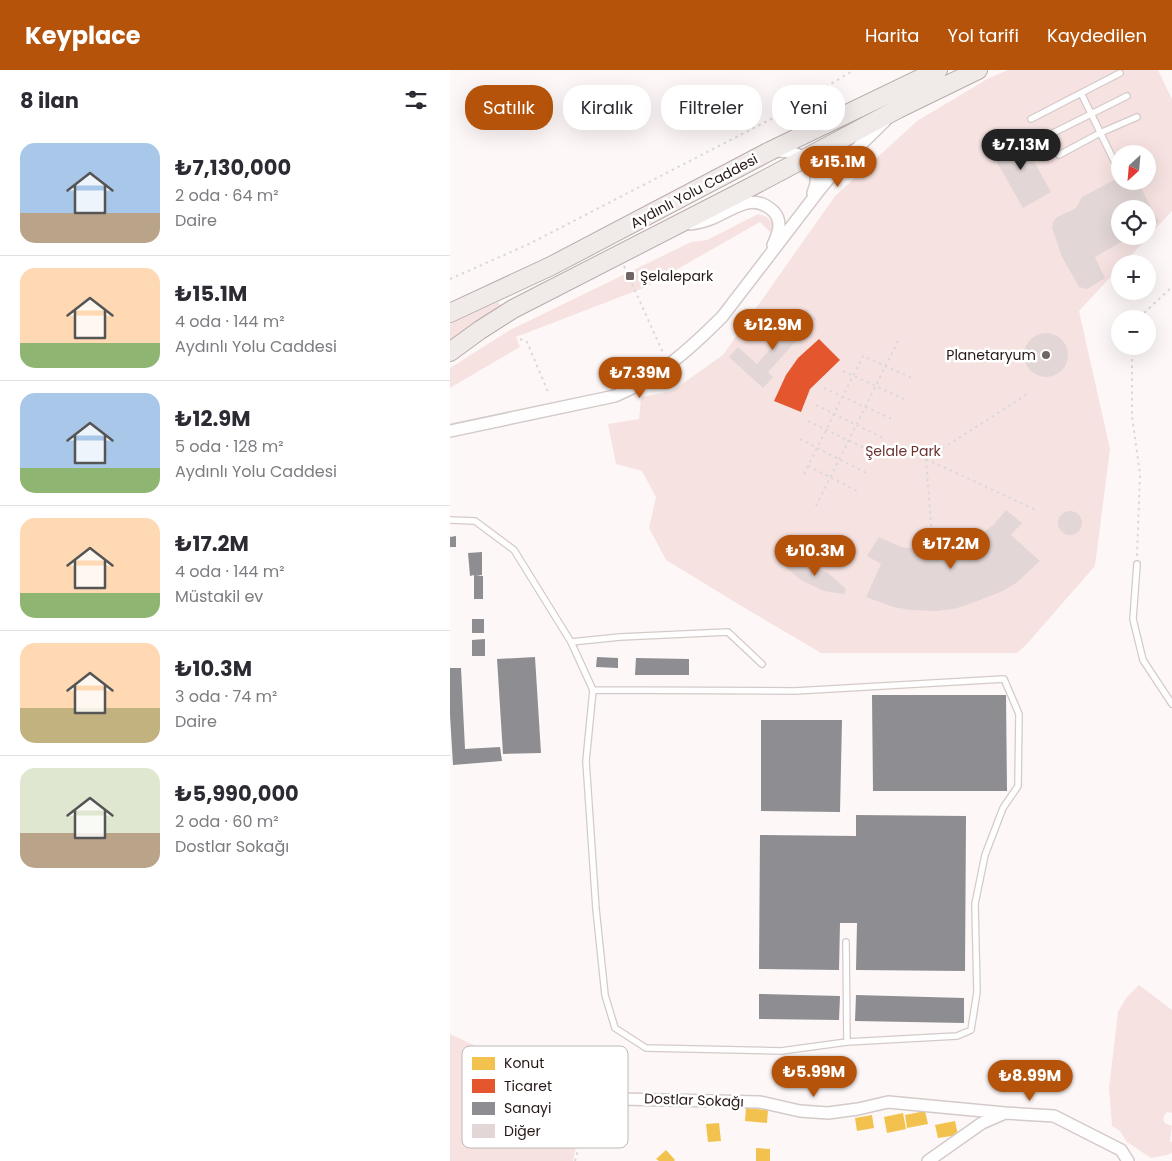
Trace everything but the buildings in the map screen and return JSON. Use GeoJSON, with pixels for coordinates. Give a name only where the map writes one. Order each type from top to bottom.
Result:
{"type":"FeatureCollection","features":[{"type":"Feature","properties":{"kind":"main road","name":"Aydınlı Yolu Caddesi"},"geometry":{"type":"LineString","coordinates":[[450,313],[551,266],[770,151],[938,70]]}},
{"type":"Feature","properties":{"kind":"main road","name":"Aydınlı Yolu Caddesi"},"geometry":{"type":"LineString","coordinates":[[450,352],[513,309],[898,109],[978,70]]}},
{"type":"Feature","properties":{"kind":"street","name":"Aydınlı Yolu Caddesi"},"geometry":{"type":"LineString","coordinates":[[450,431],[615,396],[630,390],[669,365],[704,336],[722,317],[805,208],[842,163],[898,109]]}},
{"type":"Feature","properties":{"kind":"street"},"geometry":{"type":"LineString","coordinates":[[770,151],[788,152],[805,158]]}},
{"type":"Feature","properties":{"kind":"street","name":"Aydınlı Yolu Caddesi"},"geometry":{"type":"LineString","coordinates":[[805,158],[815,168],[817,177],[815,187],[805,208]]}},
{"type":"Feature","properties":{"kind":"street","name":"Aydınlı Yolu Caddesi"},"geometry":{"type":"LineString","coordinates":[[676,225],[706,220],[744,202],[758,203],[772,210],[779,224],[768,259]]}},
{"type":"Feature","properties":{"kind":"street","name":"Dostlar Sokağı"},"geometry":{"type":"LineString","coordinates":[[628,1099],[760,1102],[800,1110],[828,1113],[888,1102],[1054,1116],[1120,1150],[1128,1161]]}},
{"type":"Feature","properties":{"kind":"street"},"geometry":{"type":"LineString","coordinates":[[928,1161],[982,1123],[1005,1113]]}},
{"type":"Feature","properties":{"kind":"lane"},"geometry":{"type":"LineString","coordinates":[[1031,119],[1120,73]]}},
{"type":"Feature","properties":{"kind":"lane"},"geometry":{"type":"LineString","coordinates":[[1081,93],[1111,155]]}},
{"type":"Feature","properties":{"kind":"lane"},"geometry":{"type":"LineString","coordinates":[[1049,135],[1127,96]]}},
{"type":"Feature","properties":{"kind":"lane"},"geometry":{"type":"LineString","coordinates":[[1059,155],[1100,133],[1137,117]]}},
{"type":"Feature","properties":{"kind":"lane"},"geometry":{"type":"LineString","coordinates":[[450,520],[476,521],[514,550],[571,642],[594,690],[586,761],[587,781],[596,909],[605,995],[615,1028],[646,1048],[780,1051],[847,1042],[957,1036],[971,1030],[977,992],[975,904],[985,856],[1003,808],[1018,786],[1019,714],[1004,679],[795,691],[594,690]]}},
{"type":"Feature","properties":{"kind":"lane"},"geometry":{"type":"LineString","coordinates":[[1137,564],[1133,619],[1143,660],[1172,704]]}},
{"type":"Feature","properties":{"kind":"lane"},"geometry":{"type":"LineString","coordinates":[[571,642],[620,637],[728,632],[762,664]]}},
{"type":"Feature","properties":{"kind":"lane"},"geometry":{"type":"LineString","coordinates":[[846,942],[847,1042]]}},
{"type":"Feature","properties":{"kind":"path"},"geometry":{"type":"LineString","coordinates":[[450,279],[529,244],[777,116],[854,70]]}},
{"type":"Feature","properties":{"kind":"path"},"geometry":{"type":"LineString","coordinates":[[628,273],[669,365]]}},
{"type":"Feature","properties":{"kind":"path"},"geometry":{"type":"LineString","coordinates":[[1148,310],[1172,287]]}},
{"type":"Feature","properties":{"kind":"path"},"geometry":{"type":"LineString","coordinates":[[520,339],[527,342],[548,392]]}},
{"type":"Feature","properties":{"kind":"path"},"geometry":{"type":"LineString","coordinates":[[816,506],[898,341]]}},
{"type":"Feature","properties":{"kind":"path"},"geometry":{"type":"LineString","coordinates":[[1132,355],[1132,416],[1140,474],[1137,564]]}},
{"type":"Feature","properties":{"kind":"path"},"geometry":{"type":"LineString","coordinates":[[804,474],[863,356],[914,378]]}},
{"type":"Feature","properties":{"kind":"path"},"geometry":{"type":"LineString","coordinates":[[843,371],[904,399]]}},
{"type":"Feature","properties":{"kind":"path"},"geometry":{"type":"LineString","coordinates":[[824,388],[894,420]]}},
{"type":"Feature","properties":{"kind":"path"},"geometry":{"type":"LineString","coordinates":[[926,459],[1029,393]]}},
{"type":"Feature","properties":{"kind":"path"},"geometry":{"type":"LineString","coordinates":[[816,405],[885,439]]}},
{"type":"Feature","properties":{"kind":"path"},"geometry":{"type":"LineString","coordinates":[[808,421],[877,454]]}},
{"type":"Feature","properties":{"kind":"path"},"geometry":{"type":"LineString","coordinates":[[800,439],[868,474]]}},
{"type":"Feature","properties":{"kind":"path"},"geometry":{"type":"LineString","coordinates":[[926,459],[1036,510]]}},
{"type":"Feature","properties":{"kind":"path"},"geometry":{"type":"LineString","coordinates":[[926,459],[935,576]]}},
{"type":"Feature","properties":{"kind":"path"},"geometry":{"type":"LineString","coordinates":[[808,466],[859,492]]}},
{"type":"Feature","properties":{"kind":"path"},"geometry":{"type":"LineString","coordinates":[[575,1161],[578,1148]]}},
{"type":"Feature","properties":{"kind":"green space","name":"Şelale Park"},"geometry":{"type":"Polygon","coordinates":[[[1008,70],[1158,70],[1172,99],[1172,211],[1156,228],[1156,200],[1111,200],[1111,245],[1141,245],[1131,255],[1111,255],[1111,277],[1079,311],[1110,449],[1095,566],[1017,653],[821,653],[666,560],[649,528],[656,497],[642,471],[616,464],[608,424],[639,419],[641,397],[672,391],[723,355],[835,196],[917,121],[989,78],[1008,70]]]}},
{"type":"Feature","properties":{"kind":"green space"},"geometry":{"type":"Polygon","coordinates":[[[758,214],[771,221],[774,228],[774,236],[760,222],[646,287],[516,337],[520,347],[450,388],[450,368],[510,330],[691,242],[707,240],[758,214]]]}},
{"type":"Feature","properties":{"kind":"green space"},"geometry":{"type":"Polygon","coordinates":[[[498,302],[502,307],[450,342],[450,324],[498,302]]]}},
{"type":"Feature","properties":{"kind":"green space"},"geometry":{"type":"Polygon","coordinates":[[[1139,985],[1172,1010],[1172,1113],[1167,1112],[1163,1118],[1165,1123],[1172,1126],[1170,1141],[1172,1142],[1172,1153],[1151,1158],[1127,1142],[1120,1131],[1112,1126],[1109,1088],[1118,1012],[1126,998],[1139,985]]]}},
{"type":"Feature","properties":{"kind":"green space"},"geometry":{"type":"Polygon","coordinates":[[[450,1034],[476,1046],[462,1046],[462,1148],[576,1148],[573,1161],[450,1161],[450,1034]]]}},
{"type":"Feature","properties":{"kind":"place","name":"Şelalepark"},"geometry":{"type":"Point","coordinates":[630,276]}},
{"type":"Feature","properties":{"kind":"place","name":"Planetaryum"},"geometry":{"type":"Point","coordinates":[1046,355]}}]}
